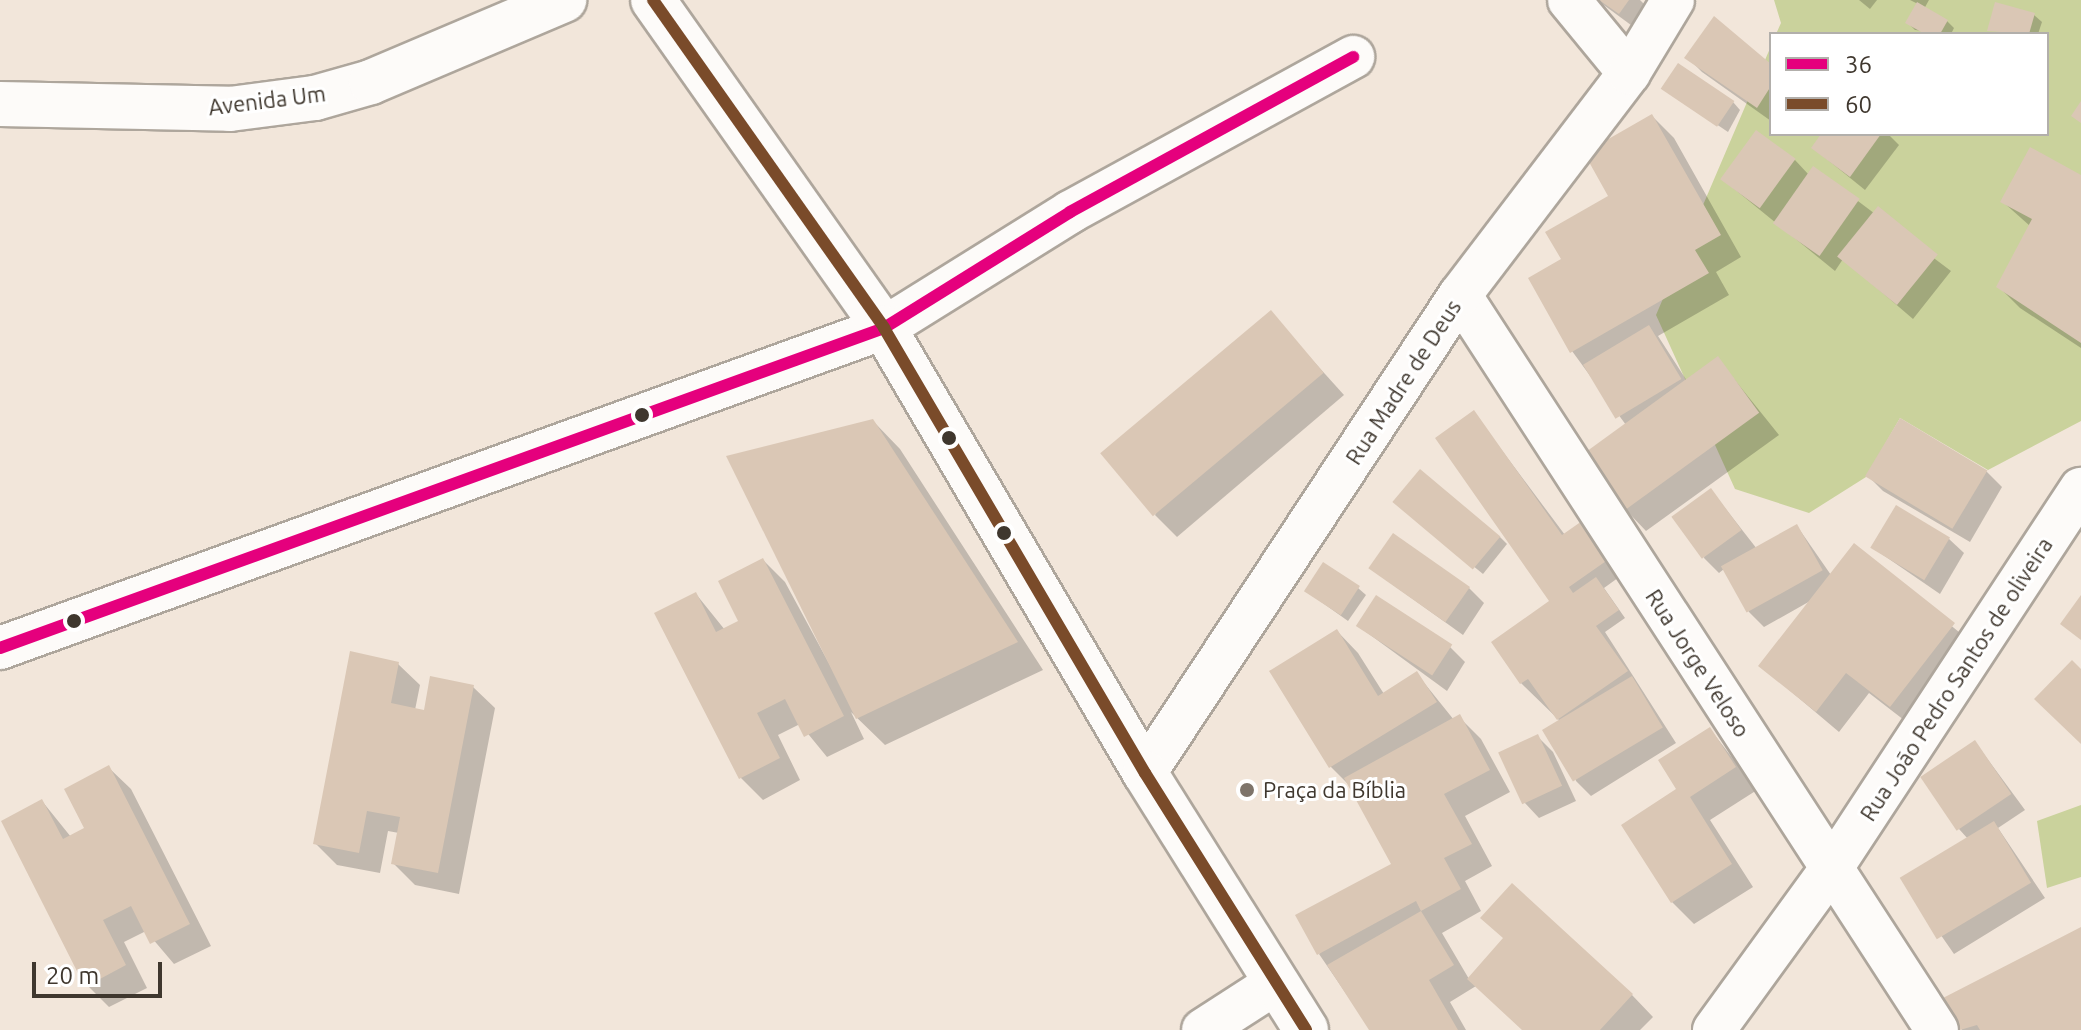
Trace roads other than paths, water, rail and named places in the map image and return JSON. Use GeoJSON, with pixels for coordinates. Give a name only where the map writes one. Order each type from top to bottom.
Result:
{"type":"FeatureCollection","features":[{"type":"Feature","properties":{"kind":"street","name":"Avenida Um"},"geometry":{"type":"LineString","coordinates":[[0,104],[230,109],[315,98],[371,82],[564,0]]}},
{"type":"Feature","properties":{"kind":"street"},"geometry":{"type":"LineString","coordinates":[[653,0],[884,328],[1145,773],[1306,1030]]}},
{"type":"Feature","properties":{"kind":"street"},"geometry":{"type":"LineString","coordinates":[[1569,0],[1629,73]]}},
{"type":"Feature","properties":{"kind":"street","name":"Rua Madre de Deus"},"geometry":{"type":"LineString","coordinates":[[1145,773],[1460,295],[1629,73],[1673,0]]}},
{"type":"Feature","properties":{"kind":"street"},"geometry":{"type":"LineString","coordinates":[[0,648],[884,328],[1070,212],[1353,57]]}},
{"type":"Feature","properties":{"kind":"street","name":"Rua Jorge Veloso"},"geometry":{"type":"LineString","coordinates":[[1460,295],[1937,1030]]}},
{"type":"Feature","properties":{"kind":"street","name":"Rua João Pedro Santos de oliveira"},"geometry":{"type":"LineString","coordinates":[[1831,869],[2081,489]]}},
{"type":"Feature","properties":{"kind":"street"},"geometry":{"type":"LineString","coordinates":[[1714,1030],[1831,869]]}},
{"type":"Feature","properties":{"kind":"street"},"geometry":{"type":"LineString","coordinates":[[1203,1030],[1276,983]]}},
{"type":"Feature","properties":{"kind":"place","name":"Praça da Bíblia"},"geometry":{"type":"Point","coordinates":[1247,790]}}]}
